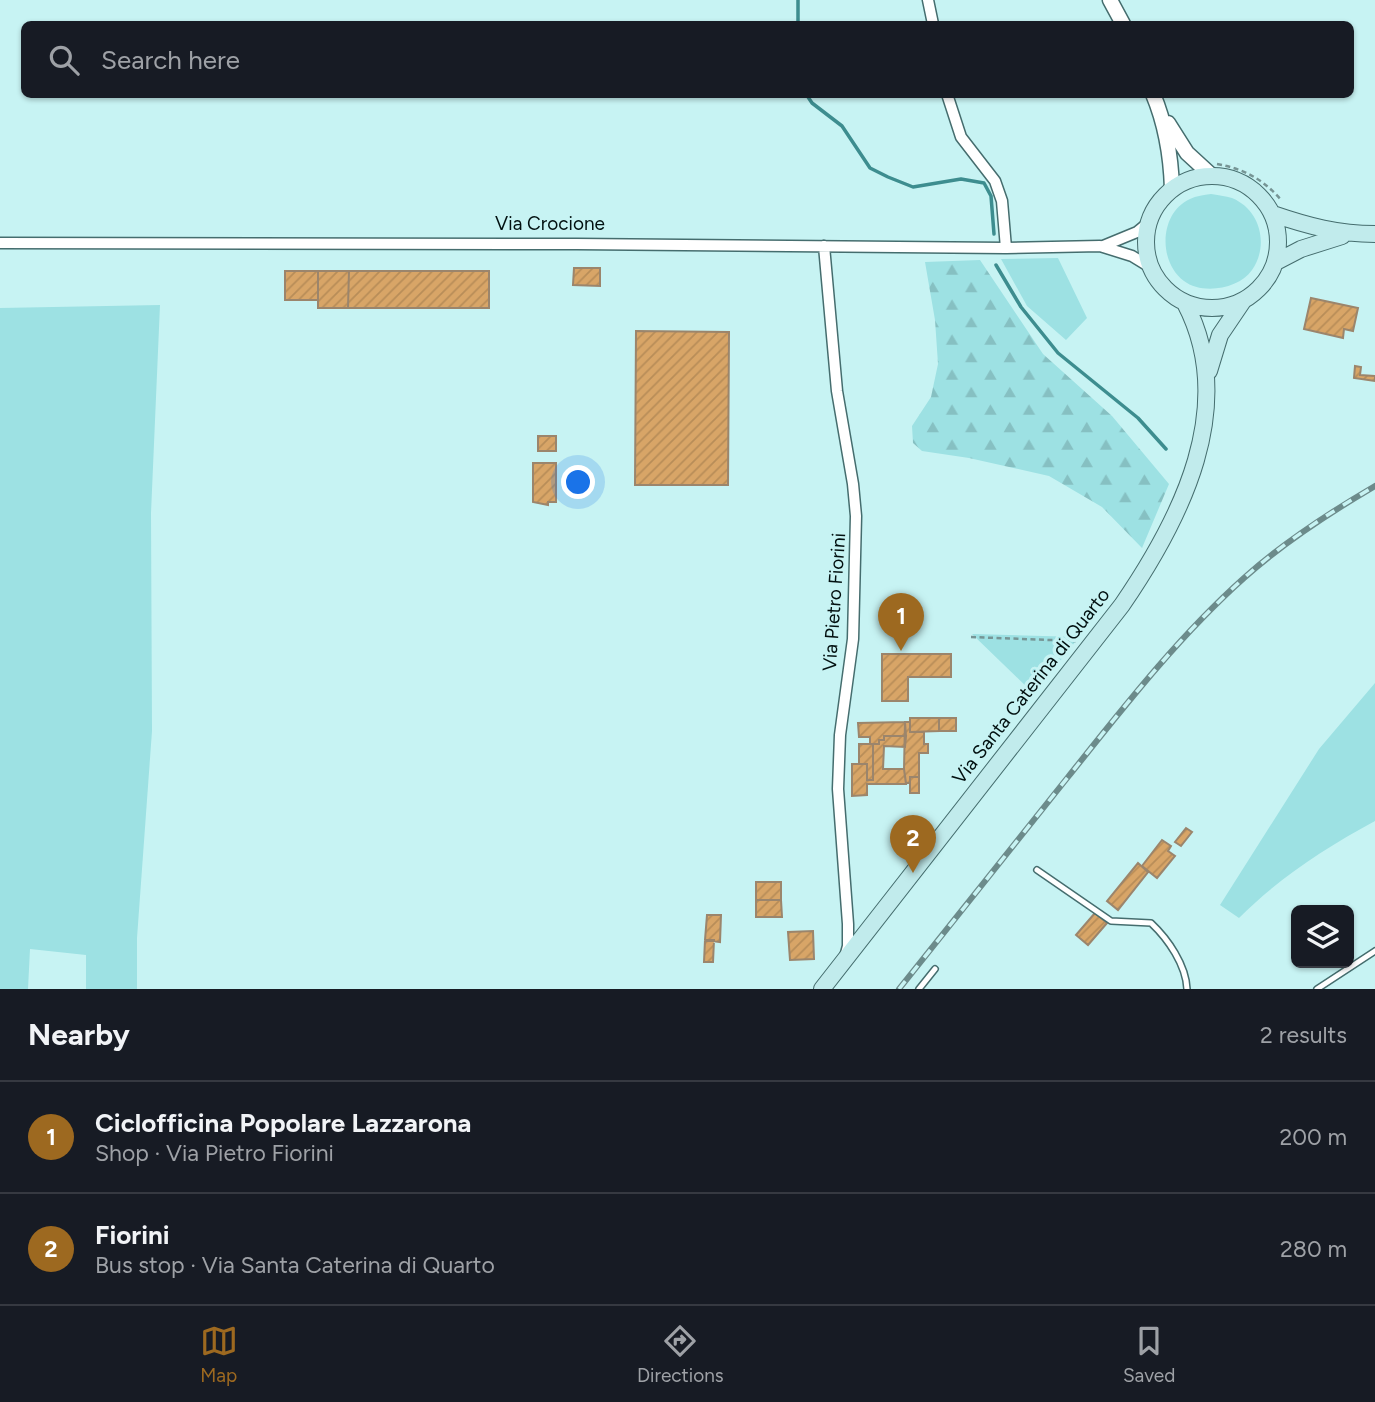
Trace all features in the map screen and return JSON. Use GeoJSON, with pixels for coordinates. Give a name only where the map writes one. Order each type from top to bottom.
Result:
{"type":"FeatureCollection","features":[{"type":"Feature","properties":{"kind":"main road"},"geometry":{"type":"LineString","coordinates":[[1279,209],[1276,262],[1264,285],[1243,301],[1214,309],[1185,303],[1164,288],[1150,267],[1146,245],[1149,223],[1157,204],[1172,189],[1210,169],[1248,185],[1301,225],[1350,234],[1375,234]]}},
{"type":"Feature","properties":{"kind":"main road"},"geometry":{"type":"LineString","coordinates":[[1276,262],[1301,248],[1350,234]]}},
{"type":"Feature","properties":{"kind":"main road","name":"Via Santa Caterina di Quarto"},"geometry":{"type":"LineString","coordinates":[[822,989],[1094,641],[1151,562],[1183,499],[1201,440],[1207,377],[1220,335],[1243,301]]}},
{"type":"Feature","properties":{"kind":"main road","name":"Via Santa Caterina di Quarto"},"geometry":{"type":"LineString","coordinates":[[1185,303],[1196,323],[1207,377]]}},
{"type":"Feature","properties":{"kind":"street"},"geometry":{"type":"LineString","coordinates":[[928,0],[932,21]]}},
{"type":"Feature","properties":{"kind":"street"},"geometry":{"type":"LineString","coordinates":[[1110,0],[1121,21]]}},
{"type":"Feature","properties":{"kind":"street"},"geometry":{"type":"LineString","coordinates":[[948,98],[961,137],[995,181],[1002,201],[1006,248]]}},
{"type":"Feature","properties":{"kind":"street"},"geometry":{"type":"LineString","coordinates":[[1155,101],[1186,153],[1210,169]]}},
{"type":"Feature","properties":{"kind":"street"},"geometry":{"type":"LineString","coordinates":[[1155,101],[1172,161],[1172,189]]}},
{"type":"Feature","properties":{"kind":"street","name":"Via Crocione"},"geometry":{"type":"LineString","coordinates":[[1100,246],[1137,232],[1149,223]]}},
{"type":"Feature","properties":{"kind":"street","name":"Via Crocione"},"geometry":{"type":"LineString","coordinates":[[0,243],[1006,248],[1100,246],[1132,256],[1150,267]]}},
{"type":"Feature","properties":{"kind":"street","name":"Via Pietro Fiorini"},"geometry":{"type":"LineString","coordinates":[[824,246],[837,391],[856,516],[853,639],[840,734],[839,775],[848,924],[848,946],[844,962]]}},
{"type":"Feature","properties":{"kind":"lane"},"geometry":{"type":"LineString","coordinates":[[1037,870],[1111,921],[1151,923],[1177,959],[1187,981],[1187,989]]}},
{"type":"Feature","properties":{"kind":"lane"},"geometry":{"type":"LineString","coordinates":[[1317,989],[1375,951]]}},
{"type":"Feature","properties":{"kind":"lane"},"geometry":{"type":"LineString","coordinates":[[919,989],[935,969]]}},
{"type":"Feature","properties":{"kind":"path"},"geometry":{"type":"LineString","coordinates":[[1210,169],[1248,172],[1261,180],[1279,209]]}},
{"type":"Feature","properties":{"kind":"path"},"geometry":{"type":"LineString","coordinates":[[971,637],[1094,641]]}},
{"type":"Feature","properties":{"kind":"green space"},"geometry":{"type":"Polygon","coordinates":[[[1211,194],[1232,198],[1250,211],[1256,220],[1261,240],[1257,261],[1246,277],[1230,286],[1210,289],[1192,285],[1176,273],[1166,250],[1166,238],[1172,215],[1180,206],[1192,198],[1211,194]]]}},
{"type":"Feature","properties":{"kind":"green space"},"geometry":{"type":"Polygon","coordinates":[[[1058,258],[1087,318],[1066,340],[1027,306],[1001,259],[1058,258]]]}},
{"type":"Feature","properties":{"kind":"green space"},"geometry":{"type":"Polygon","coordinates":[[[980,260],[1043,354],[1112,416],[1169,484],[1142,548],[1102,507],[1049,476],[969,458],[922,451],[913,443],[912,426],[931,397],[938,364],[935,320],[925,262],[980,260]]]}},
{"type":"Feature","properties":{"kind":"green space"},"geometry":{"type":"Polygon","coordinates":[[[160,305],[151,513],[152,731],[137,938],[137,989],[86,989],[86,955],[30,949],[28,989],[0,989],[0,308],[160,305]]]}},
{"type":"Feature","properties":{"kind":"green space"},"geometry":{"type":"Polygon","coordinates":[[[972,634],[1079,637],[1034,694],[972,634]]]}},
{"type":"Feature","properties":{"kind":"green space"},"geometry":{"type":"Polygon","coordinates":[[[1375,683],[1375,821],[1303,865],[1239,918],[1220,905],[1319,749],[1375,683]]]}},
{"type":"Feature","properties":{"kind":"building"},"geometry":{"type":"Polygon","coordinates":[[[574,268],[600,268],[600,286],[573,285],[574,268]]]}},
{"type":"Feature","properties":{"kind":"building"},"geometry":{"type":"Polygon","coordinates":[[[285,271],[318,271],[318,300],[285,300],[285,271]]]}},
{"type":"Feature","properties":{"kind":"building"},"geometry":{"type":"Polygon","coordinates":[[[318,271],[349,271],[348,308],[318,308],[318,271]]]}},
{"type":"Feature","properties":{"kind":"building"},"geometry":{"type":"Polygon","coordinates":[[[349,271],[489,271],[489,308],[348,308],[349,271]]]}},
{"type":"Feature","properties":{"kind":"building"},"geometry":{"type":"Polygon","coordinates":[[[1311,298],[1358,308],[1353,331],[1344,329],[1343,338],[1304,329],[1311,298]]]}},
{"type":"Feature","properties":{"kind":"building"},"geometry":{"type":"Polygon","coordinates":[[[636,331],[729,332],[728,485],[635,485],[636,331]]]}},
{"type":"Feature","properties":{"kind":"building"},"geometry":{"type":"Polygon","coordinates":[[[1355,366],[1361,367],[1360,375],[1375,376],[1375,381],[1354,378],[1355,366]]]}},
{"type":"Feature","properties":{"kind":"building"},"geometry":{"type":"Polygon","coordinates":[[[538,436],[556,436],[556,451],[538,451],[538,436]]]}},
{"type":"Feature","properties":{"kind":"building"},"geometry":{"type":"Polygon","coordinates":[[[533,463],[556,463],[556,502],[548,502],[548,505],[533,502],[533,463]]]}},
{"type":"Feature","properties":{"kind":"building"},"geometry":{"type":"Polygon","coordinates":[[[882,654],[951,654],[951,677],[908,677],[908,701],[882,701],[882,654]]]}},
{"type":"Feature","properties":{"kind":"building"},"geometry":{"type":"Polygon","coordinates":[[[910,718],[939,718],[939,731],[910,732],[910,718]]]}},
{"type":"Feature","properties":{"kind":"building"},"geometry":{"type":"Polygon","coordinates":[[[939,718],[956,718],[956,731],[939,731],[939,718]]]}},
{"type":"Feature","properties":{"kind":"building"},"geometry":{"type":"Polygon","coordinates":[[[905,722],[906,736],[884,736],[884,740],[879,740],[879,744],[870,744],[870,737],[859,737],[858,723],[905,722]]]}},
{"type":"Feature","properties":{"kind":"building"},"geometry":{"type":"Polygon","coordinates":[[[905,722],[910,722],[910,732],[924,732],[924,744],[928,744],[928,753],[919,753],[919,777],[910,777],[910,783],[906,783],[904,769],[905,722]]]}},
{"type":"Feature","properties":{"kind":"building"},"geometry":{"type":"Polygon","coordinates":[[[884,736],[906,736],[905,747],[884,746],[883,769],[904,769],[906,784],[867,784],[867,795],[852,796],[852,764],[867,764],[867,780],[873,780],[873,744],[879,744],[879,740],[884,740],[884,736]]]}},
{"type":"Feature","properties":{"kind":"building"},"geometry":{"type":"Polygon","coordinates":[[[859,744],[873,744],[873,780],[867,780],[867,764],[859,764],[859,744]]]}},
{"type":"Feature","properties":{"kind":"building"},"geometry":{"type":"Polygon","coordinates":[[[910,777],[919,777],[919,793],[910,793],[910,777]]]}},
{"type":"Feature","properties":{"kind":"building"},"geometry":{"type":"Polygon","coordinates":[[[1186,828],[1192,832],[1181,846],[1175,842],[1186,828]]]}},
{"type":"Feature","properties":{"kind":"building"},"geometry":{"type":"Polygon","coordinates":[[[1162,840],[1171,846],[1168,851],[1175,856],[1157,878],[1142,866],[1162,840]]]}},
{"type":"Feature","properties":{"kind":"building"},"geometry":{"type":"Polygon","coordinates":[[[1138,863],[1148,872],[1118,910],[1107,901],[1138,863]]]}},
{"type":"Feature","properties":{"kind":"building"},"geometry":{"type":"Polygon","coordinates":[[[756,882],[781,882],[781,900],[756,900],[756,882]]]}},
{"type":"Feature","properties":{"kind":"building"},"geometry":{"type":"Polygon","coordinates":[[[756,900],[781,900],[782,917],[756,917],[756,900]]]}},
{"type":"Feature","properties":{"kind":"building"},"geometry":{"type":"Polygon","coordinates":[[[1095,913],[1107,923],[1088,945],[1076,935],[1095,913]]]}},
{"type":"Feature","properties":{"kind":"building"},"geometry":{"type":"Polygon","coordinates":[[[707,915],[721,915],[720,942],[705,940],[707,915]]]}},
{"type":"Feature","properties":{"kind":"building"},"geometry":{"type":"Polygon","coordinates":[[[813,931],[814,959],[790,960],[788,932],[813,931]]]}},
{"type":"Feature","properties":{"kind":"building"},"geometry":{"type":"Polygon","coordinates":[[[705,940],[714,940],[713,962],[704,962],[705,940]]]}},
{"type":"Feature","properties":{"kind":"waterway"},"geometry":{"type":"LineString","coordinates":[[798,0],[798,21]]}},
{"type":"Feature","properties":{"kind":"waterway"},"geometry":{"type":"LineString","coordinates":[[809,98],[842,126],[870,168],[888,177],[913,187],[961,179],[984,183],[991,196],[994,234]]}},
{"type":"Feature","properties":{"kind":"waterway"},"geometry":{"type":"LineString","coordinates":[[996,265],[1021,307],[1058,353],[1138,418],[1166,449]]}},
{"type":"Feature","properties":{"kind":"railway"},"geometry":{"type":"LineString","coordinates":[[899,989],[1130,699],[1196,624],[1275,552],[1324,517],[1375,486]]}},
{"type":"Feature","properties":{"kind":"place","name":"Ciclofficina Popolare Lazzarona"},"geometry":{"type":"Point","coordinates":[901,651]}},
{"type":"Feature","properties":{"kind":"place","name":"Fiorini"},"geometry":{"type":"Point","coordinates":[913,873]}}]}
